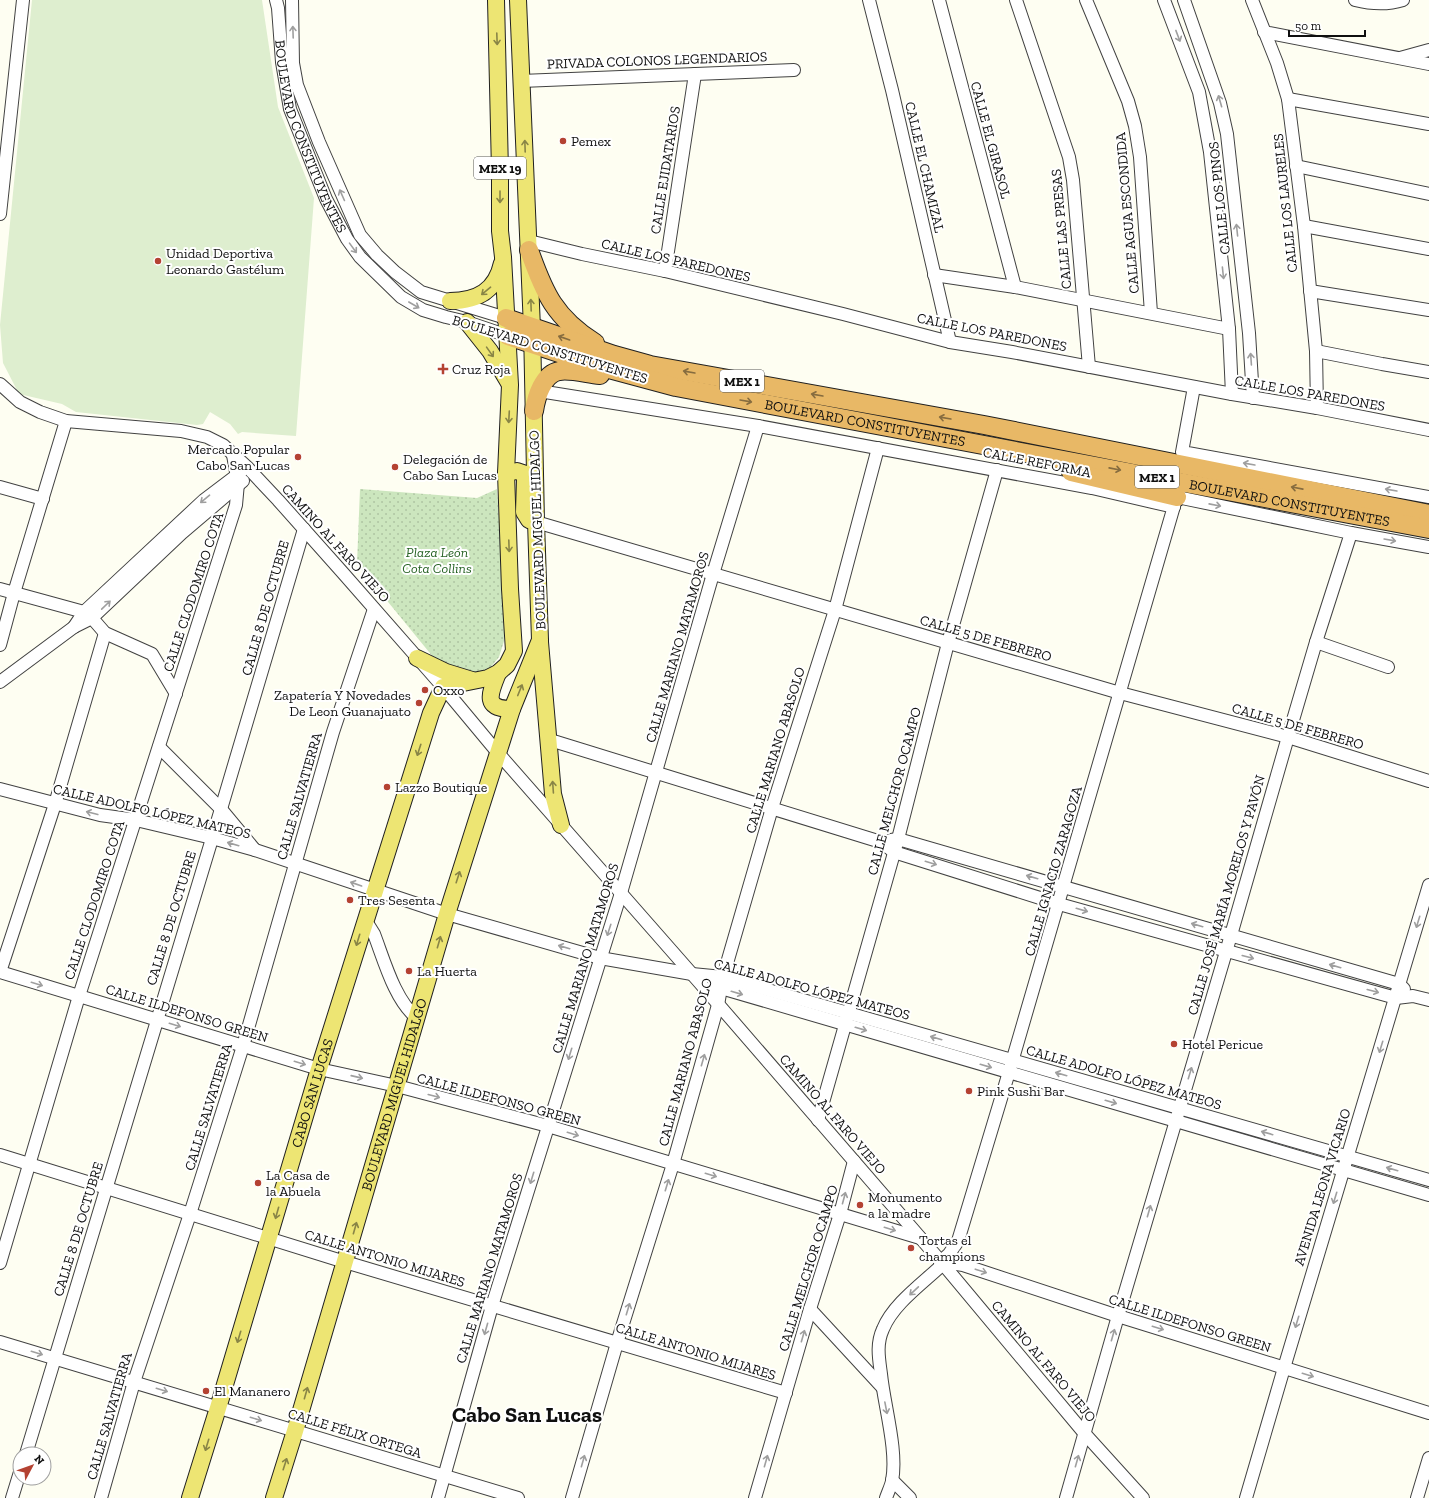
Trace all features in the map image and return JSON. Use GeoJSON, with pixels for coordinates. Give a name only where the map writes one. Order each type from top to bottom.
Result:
{"type":"FeatureCollection","features":[{"type":"Feature","properties":{"kind":"highway"},"geometry":{"type":"LineString","coordinates":[[529,245],[544,289],[561,316],[589,340],[614,355]]}},
{"type":"Feature","properties":{"kind":"highway","name":"BOULEVARD CONSTITUYENTES"},"geometry":{"type":"LineString","coordinates":[[506,318],[532,336],[598,366],[676,387],[980,443],[1177,495],[1334,503],[1429,529]]}},
{"type":"Feature","properties":{"kind":"highway","name":"BOULEVARD CONSTITUYENTES"},"geometry":{"type":"LineString","coordinates":[[508,336],[532,336],[650,365],[984,425]]}},
{"type":"Feature","properties":{"kind":"highway"},"geometry":{"type":"LineString","coordinates":[[534,411],[539,392],[551,375],[562,371],[676,387]]}},
{"type":"Feature","properties":{"kind":"highway"},"geometry":{"type":"LineString","coordinates":[[984,425],[1182,452]]}},
{"type":"Feature","properties":{"kind":"highway","name":"MEX 1"},"geometry":{"type":"LineString","coordinates":[[984,425],[1334,503],[1429,514]]}},
{"type":"Feature","properties":{"kind":"main road","name":"BOULEVARD MIGUEL HIDALGO"},"geometry":{"type":"LineString","coordinates":[[443,687],[488,678],[498,673],[508,665],[514,651],[510,589],[506,473],[510,385],[503,257],[500,230],[496,0]]}},
{"type":"Feature","properties":{"kind":"main road","name":"BOULEVARD MIGUEL HIDALGO"},"geometry":{"type":"LineString","coordinates":[[274,1498],[397,1086],[446,914],[512,709],[540,640],[529,245],[518,0]]}},
{"type":"Feature","properties":{"kind":"main road"},"geometry":{"type":"LineString","coordinates":[[450,301],[472,299],[483,294],[491,286],[498,275],[503,257]]}},
{"type":"Feature","properties":{"kind":"main road"},"geometry":{"type":"LineString","coordinates":[[467,322],[490,351],[510,385]]}},
{"type":"Feature","properties":{"kind":"main road"},"geometry":{"type":"LineString","coordinates":[[506,473],[517,471],[523,473],[525,479],[524,512],[528,520],[536,522]]}},
{"type":"Feature","properties":{"kind":"main road"},"geometry":{"type":"LineString","coordinates":[[540,640],[550,740],[553,794],[561,825]]}},
{"type":"Feature","properties":{"kind":"main road"},"geometry":{"type":"LineString","coordinates":[[417,658],[446,672],[475,681]]}},
{"type":"Feature","properties":{"kind":"main road"},"geometry":{"type":"LineString","coordinates":[[498,673],[490,693],[490,700],[494,706],[500,709],[512,709]]}},
{"type":"Feature","properties":{"kind":"main road","name":"CABO SAN LUCAS"},"geometry":{"type":"LineString","coordinates":[[190,1498],[364,922],[430,713],[443,687]]}},
{"type":"Feature","properties":{"kind":"street"},"geometry":{"type":"LineString","coordinates":[[0,214],[23,0]]}},
{"type":"Feature","properties":{"kind":"street","name":"BOULEVARD CONSTITUYENTES"},"geometry":{"type":"LineString","coordinates":[[276,0],[282,62],[290,109],[326,199],[348,240],[360,257],[401,297],[423,310],[467,322],[508,336]]}},
{"type":"Feature","properties":{"kind":"street","name":"BOULEVARD CONSTITUYENTES"},"geometry":{"type":"LineString","coordinates":[[292,0],[294,63],[297,85],[319,142],[360,235],[377,255],[395,272],[421,292],[506,318]]}},
{"type":"Feature","properties":{"kind":"street","name":"CALLE EL CHAMIZAL"},"geometry":{"type":"LineString","coordinates":[[869,0],[950,342]]}},
{"type":"Feature","properties":{"kind":"street","name":"CALLE EL GIRASOL"},"geometry":{"type":"LineString","coordinates":[[938,0],[1015,287]]}},
{"type":"Feature","properties":{"kind":"street","name":"CALLE LAS PRESAS"},"geometry":{"type":"LineString","coordinates":[[1016,0],[1069,157],[1073,180],[1088,367]]}},
{"type":"Feature","properties":{"kind":"street","name":"CALLE AGUA ESCONDIDA"},"geometry":{"type":"LineString","coordinates":[[1086,0],[1128,101],[1135,126],[1140,157],[1151,313]]}},
{"type":"Feature","properties":{"kind":"street","name":"CALLE LOS PINOS"},"geometry":{"type":"LineString","coordinates":[[1164,0],[1199,92],[1210,152],[1228,329],[1232,394]]}},
{"type":"Feature","properties":{"kind":"street","name":"CALLE LOS PINOS"},"geometry":{"type":"LineString","coordinates":[[1184,0],[1220,103],[1227,134],[1249,333],[1254,398]]}},
{"type":"Feature","properties":{"kind":"street","name":"CALLE LOS LAURELES"},"geometry":{"type":"LineString","coordinates":[[1252,0],[1288,98],[1304,226],[1316,350],[1318,408]]}},
{"type":"Feature","properties":{"kind":"street"},"geometry":{"type":"LineString","coordinates":[[1355,0],[1366,3],[1390,4],[1403,0]]}},
{"type":"Feature","properties":{"kind":"street"},"geometry":{"type":"LineString","coordinates":[[1264,32],[1429,64]]}},
{"type":"Feature","properties":{"kind":"street"},"geometry":{"type":"LineString","coordinates":[[1397,59],[1429,50]]}},
{"type":"Feature","properties":{"kind":"street","name":"PRIVADA COLONOS LEGENDARIOS"},"geometry":{"type":"LineString","coordinates":[[521,81],[794,70]]}},
{"type":"Feature","properties":{"kind":"street","name":"CALLE EJIDATARIOS"},"geometry":{"type":"LineString","coordinates":[[665,271],[695,74]]}},
{"type":"Feature","properties":{"kind":"street"},"geometry":{"type":"LineString","coordinates":[[1288,98],[1429,124]]}},
{"type":"Feature","properties":{"kind":"street"},"geometry":{"type":"LineString","coordinates":[[1296,166],[1429,194]]}},
{"type":"Feature","properties":{"kind":"street"},"geometry":{"type":"LineString","coordinates":[[1304,226],[1429,249]]}},
{"type":"Feature","properties":{"kind":"street","name":"CALLE LOS PAREDONES"},"geometry":{"type":"LineString","coordinates":[[529,245],[665,271],[843,314],[950,342],[1254,398],[1318,408],[1429,430]]}},
{"type":"Feature","properties":{"kind":"street"},"geometry":{"type":"LineString","coordinates":[[934,275],[1015,287],[1228,329]]}},
{"type":"Feature","properties":{"kind":"street"},"geometry":{"type":"LineString","coordinates":[[1310,291],[1429,310]]}},
{"type":"Feature","properties":{"kind":"street"},"geometry":{"type":"LineString","coordinates":[[1316,350],[1429,372]]}},
{"type":"Feature","properties":{"kind":"street","name":"CAMINO AL FARO VIEJO"},"geometry":{"type":"LineString","coordinates":[[0,384],[20,402],[40,412],[66,421],[180,430],[207,437],[223,445],[233,454],[304,529],[443,687],[498,753],[696,978],[942,1263],[1085,1434],[1143,1498]]}},
{"type":"Feature","properties":{"kind":"street"},"geometry":{"type":"LineString","coordinates":[[1182,452],[1194,387]]}},
{"type":"Feature","properties":{"kind":"street","name":"CALLE REFORMA"},"geometry":{"type":"LineString","coordinates":[[539,392],[758,426],[1092,488],[1177,495]]}},
{"type":"Feature","properties":{"kind":"street"},"geometry":{"type":"LineString","coordinates":[[0,645],[14,593],[66,421]]}},
{"type":"Feature","properties":{"kind":"street","name":"CALLE MARIANO MATAMOROS"},"geometry":{"type":"LineString","coordinates":[[438,1498],[492,1306],[621,893],[713,574],[758,426]]}},
{"type":"Feature","properties":{"kind":"street","name":"CALLE MARIANO ABASOLO"},"geometry":{"type":"LineString","coordinates":[[572,1498],[617,1343],[673,1164],[718,1004],[722,983],[772,808],[834,610],[878,448]]}},
{"type":"Feature","properties":{"kind":"street","name":"BOULEVARD CONSTITUYENTES"},"geometry":{"type":"LineString","coordinates":[[1182,452],[1429,497]]}},
{"type":"Feature","properties":{"kind":"street","name":"CALLE CLODOMIRO COTA"},"geometry":{"type":"LineString","coordinates":[[0,1263],[79,996],[236,505],[237,479],[233,454]]}},
{"type":"Feature","properties":{"kind":"street","name":"CALLE MELCHOR OCAMPO"},"geometry":{"type":"LineString","coordinates":[[818,1120],[898,839],[948,643],[997,470]]}},
{"type":"Feature","properties":{"kind":"street"},"geometry":{"type":"LineString","coordinates":[[0,682],[74,627],[182,533],[237,479],[251,472]]}},
{"type":"Feature","properties":{"kind":"street"},"geometry":{"type":"LineString","coordinates":[[0,487],[43,499]]}},
{"type":"Feature","properties":{"kind":"street","name":"BOULEVARD CONSTITUYENTES"},"geometry":{"type":"LineString","coordinates":[[1177,495],[1351,533],[1429,547]]}},
{"type":"Feature","properties":{"kind":"street","name":"CALLE IGNACIO ZARAGOZA"},"geometry":{"type":"LineString","coordinates":[[886,1498],[892,1480],[893,1446],[882,1387],[878,1348],[879,1340],[888,1320],[904,1300],[942,1263],[958,1241],[1013,1060],[1177,495]]}},
{"type":"Feature","properties":{"kind":"street","name":"CALLE 5 DE FEBRERO"},"geometry":{"type":"LineString","coordinates":[[536,522],[1120,693],[1288,737],[1429,781]]}},
{"type":"Feature","properties":{"kind":"street","name":"CALLE 8 DE OCTUBRE"},"geometry":{"type":"LineString","coordinates":[[28,1446],[304,529]]}},
{"type":"Feature","properties":{"kind":"street","name":"CALLE JOSÉ MARÍA MORELOS Y PAVÓN"},"geometry":{"type":"LineString","coordinates":[[1066,1498],[1316,642],[1351,533]]}},
{"type":"Feature","properties":{"kind":"street"},"geometry":{"type":"LineString","coordinates":[[0,589],[88,615],[105,633],[152,654],[176,694]]}},
{"type":"Feature","properties":{"kind":"street","name":"CALLE SALVATIERRA"},"geometry":{"type":"LineString","coordinates":[[101,1498],[134,1382],[190,1214],[243,1046],[333,732],[374,609]]}},
{"type":"Feature","properties":{"kind":"street"},"geometry":{"type":"LineString","coordinates":[[0,972],[55,804],[105,633]]}},
{"type":"Feature","properties":{"kind":"street"},"geometry":{"type":"LineString","coordinates":[[1316,642],[1388,667]]}},
{"type":"Feature","properties":{"kind":"street"},"geometry":{"type":"LineString","coordinates":[[550,740],[881,842],[894,852],[1058,904],[1396,998],[1413,996],[1429,1000]]}},
{"type":"Feature","properties":{"kind":"street"},"geometry":{"type":"LineString","coordinates":[[159,747],[221,809],[255,850]]}},
{"type":"Feature","properties":{"kind":"street","name":"CALLE ADOLFO LÓPEZ MATEOS"},"geometry":{"type":"LineString","coordinates":[[0,789],[100,815],[136,820],[212,838],[255,850],[446,914],[600,958],[722,983],[847,1019],[1009,1072],[1429,1196]]}},
{"type":"Feature","properties":{"kind":"street"},"geometry":{"type":"LineString","coordinates":[[881,842],[898,839],[1064,886],[1399,984],[1413,996]]}},
{"type":"Feature","properties":{"kind":"street","name":"AVENIDA LEONA VICARIO"},"geometry":{"type":"LineString","coordinates":[[1246,1498],[1429,884]]}},
{"type":"Feature","properties":{"kind":"street"},"geometry":{"type":"LineString","coordinates":[[364,922],[369,926],[374,934],[401,1000],[417,1018]]}},
{"type":"Feature","properties":{"kind":"street","name":"CALLE ILDEFONSO GREEN"},"geometry":{"type":"LineString","coordinates":[[0,972],[319,1069],[397,1086],[548,1126],[920,1238]]}},
{"type":"Feature","properties":{"kind":"street","name":"CALLE ADOLFO LÓPEZ MATEOS"},"geometry":{"type":"LineString","coordinates":[[847,1019],[1013,1060],[1429,1180]]}},
{"type":"Feature","properties":{"kind":"street","name":"CALLE ANTONIO MIJARES"},"geometry":{"type":"LineString","coordinates":[[0,1154],[345,1262],[786,1393]]}},
{"type":"Feature","properties":{"kind":"street","name":"CALLE MELCHOR OCAMPO"},"geometry":{"type":"LineString","coordinates":[[755,1498],[810,1309],[840,1214],[854,1161]]}},
{"type":"Feature","properties":{"kind":"street","name":"CALLE ILDEFONSO GREEN"},"geometry":{"type":"LineString","coordinates":[[942,1263],[963,1265],[1118,1316],[1429,1413]]}},
{"type":"Feature","properties":{"kind":"street"},"geometry":{"type":"LineString","coordinates":[[810,1309],[882,1387]]}},
{"type":"Feature","properties":{"kind":"street","name":"CALLE FÉLIX ORTEGA"},"geometry":{"type":"LineString","coordinates":[[0,1342],[518,1498]]}},
{"type":"Feature","properties":{"kind":"street"},"geometry":{"type":"LineString","coordinates":[[1417,1498],[1429,1458]]}},
{"type":"Feature","properties":{"kind":"street"},"geometry":{"type":"LineString","coordinates":[[892,1480],[910,1498]]}},
{"type":"Feature","properties":{"kind":"street"},"geometry":{"type":"LineString","coordinates":[[12,1498],[16,1486]]}},
{"type":"Feature","properties":{"kind":"green space","name":"Unidad Deportiva Leonardo Gastélum"},"geometry":{"type":"Polygon","coordinates":[[[32,0],[262,0],[278,107],[314,198],[296,436],[242,432],[238,434],[230,424],[210,412],[203,424],[197,425],[76,412],[62,404],[19,394],[3,363],[0,325],[32,0]]]}},
{"type":"Feature","properties":{"kind":"green space","name":"Plaza León Cota Collins"},"geometry":{"type":"Polygon","coordinates":[[[360,489],[477,498],[497,489],[504,590],[504,641],[499,657],[485,674],[466,677],[438,663],[357,564],[360,489]]]}},
{"type":"Feature","properties":{"kind":"place","name":"Pemex"},"geometry":{"type":"Point","coordinates":[563,141]}},
{"type":"Feature","properties":{"kind":"place","name":"Unidad Deportiva Leonardo Gastélum"},"geometry":{"type":"Point","coordinates":[158,261]}},
{"type":"Feature","properties":{"kind":"place","name":"Cruz Roja"},"geometry":{"type":"Point","coordinates":[443,369]}},
{"type":"Feature","properties":{"kind":"place","name":"Mercado Popular Cabo San Lucas"},"geometry":{"type":"Point","coordinates":[298,457]}},
{"type":"Feature","properties":{"kind":"place","name":"Delegación de Cabo San Lucas"},"geometry":{"type":"Point","coordinates":[395,467]}},
{"type":"Feature","properties":{"kind":"place","name":"Oxxo"},"geometry":{"type":"Point","coordinates":[425,690]}},
{"type":"Feature","properties":{"kind":"place","name":"Zapatería Y Novedades De Leon Guanajuato"},"geometry":{"type":"Point","coordinates":[419,703]}},
{"type":"Feature","properties":{"kind":"place","name":"Lazzo Boutique"},"geometry":{"type":"Point","coordinates":[387,787]}},
{"type":"Feature","properties":{"kind":"place","name":"Tres Sesenta"},"geometry":{"type":"Point","coordinates":[350,900]}},
{"type":"Feature","properties":{"kind":"place","name":"La Huerta"},"geometry":{"type":"Point","coordinates":[409,971]}},
{"type":"Feature","properties":{"kind":"place","name":"Hotel Pericue"},"geometry":{"type":"Point","coordinates":[1174,1044]}},
{"type":"Feature","properties":{"kind":"place","name":"Pink Sushi Bar"},"geometry":{"type":"Point","coordinates":[969,1091]}},
{"type":"Feature","properties":{"kind":"place","name":"La Casa de la Abuela"},"geometry":{"type":"Point","coordinates":[258,1183]}},
{"type":"Feature","properties":{"kind":"place","name":"Monumento a la madre"},"geometry":{"type":"Point","coordinates":[860,1205]}},
{"type":"Feature","properties":{"kind":"place","name":"Tortas el champions"},"geometry":{"type":"Point","coordinates":[911,1248]}},
{"type":"Feature","properties":{"kind":"place","name":"El Mananero"},"geometry":{"type":"Point","coordinates":[206,1391]}},
{"type":"Feature","properties":{"kind":"district","name":"Cabo San Lucas"},"geometry":{"type":"Point","coordinates":[527,1414]}}]}
